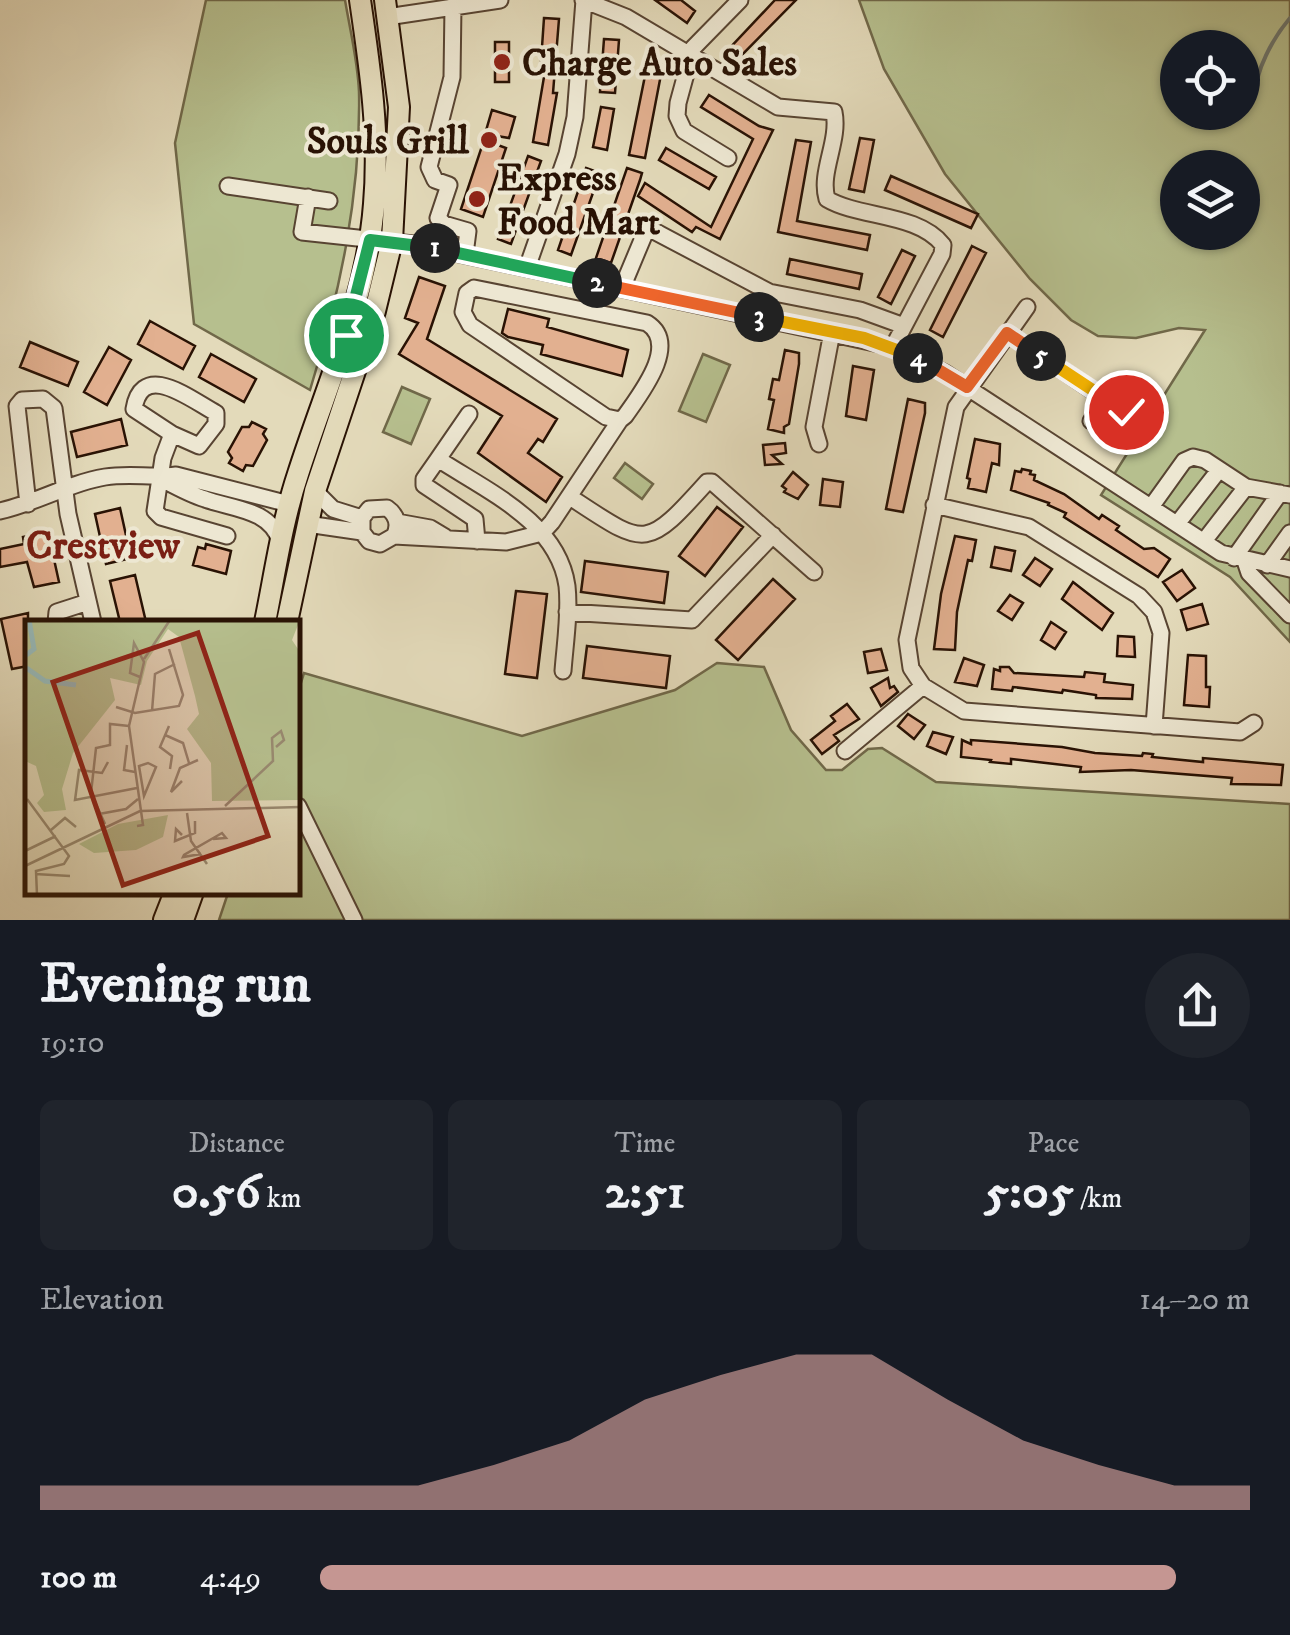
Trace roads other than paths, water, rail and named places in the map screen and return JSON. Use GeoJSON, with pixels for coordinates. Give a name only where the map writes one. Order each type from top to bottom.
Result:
{"type":"FeatureCollection","features":[{"type":"Feature","properties":{"kind":"main road"},"geometry":{"type":"LineString","coordinates":[[265,620],[289,504],[346,335],[370,240],[376,132],[360,0]]}},
{"type":"Feature","properties":{"kind":"main road"},"geometry":{"type":"LineString","coordinates":[[286,620],[316,491],[375,311],[392,241],[400,107],[386,8]]}},
{"type":"Feature","properties":{"kind":"main road"},"geometry":{"type":"LineString","coordinates":[[289,504],[307,524]]}},
{"type":"Feature","properties":{"kind":"main road"},"geometry":{"type":"LineString","coordinates":[[164,920],[174,895]]}},
{"type":"Feature","properties":{"kind":"main road"},"geometry":{"type":"LineString","coordinates":[[183,920],[192,895]]}},
{"type":"Feature","properties":{"kind":"street"},"geometry":{"type":"LineString","coordinates":[[527,268],[567,154],[575,117],[584,0],[626,16],[778,107],[829,110],[836,117],[824,188],[826,199],[890,218],[934,236],[944,245],[893,346]]}},
{"type":"Feature","properties":{"kind":"street"},"geometry":{"type":"LineString","coordinates":[[728,158],[690,136],[679,124],[678,102],[690,55],[740,0]]}},
{"type":"Feature","properties":{"kind":"street"},"geometry":{"type":"LineString","coordinates":[[386,8],[490,1]]}},
{"type":"Feature","properties":{"kind":"street"},"geometry":{"type":"LineString","coordinates":[[453,6],[452,76],[430,173],[435,180],[450,185],[438,218],[468,232],[465,254]]}},
{"type":"Feature","properties":{"kind":"street"},"geometry":{"type":"LineString","coordinates":[[228,186],[329,200]]}},
{"type":"Feature","properties":{"kind":"street"},"geometry":{"type":"LineString","coordinates":[[308,198],[302,232],[392,241],[465,254],[893,346],[967,387],[1204,542],[1239,559],[1290,569]]}},
{"type":"Feature","properties":{"kind":"street"},"geometry":{"type":"LineString","coordinates":[[622,288],[644,234],[652,230],[769,292],[860,310],[904,326]]}},
{"type":"Feature","properties":{"kind":"street"},"geometry":{"type":"LineString","coordinates":[[316,491],[334,510],[362,525],[374,543],[385,542],[396,529],[430,528],[449,539],[506,542],[542,533],[650,380],[661,338],[648,323],[474,288],[467,293],[463,312],[470,325],[606,417],[620,420]]}},
{"type":"Feature","properties":{"kind":"street"},"geometry":{"type":"LineString","coordinates":[[1027,306],[967,387],[954,411],[906,640],[911,668],[923,686],[964,712],[1240,732],[1254,723]]}},
{"type":"Feature","properties":{"kind":"street"},"geometry":{"type":"LineString","coordinates":[[819,444],[814,427],[832,332]]}},
{"type":"Feature","properties":{"kind":"street"},"geometry":{"type":"LineString","coordinates":[[1007,333],[1126,412]]}},
{"type":"Feature","properties":{"kind":"street"},"geometry":{"type":"LineString","coordinates":[[162,384],[216,413],[216,424],[199,446],[172,434],[134,409],[143,387],[162,384]]}},
{"type":"Feature","properties":{"kind":"street"},"geometry":{"type":"LineString","coordinates":[[28,504],[17,406],[22,400],[43,399],[54,408],[64,491],[92,620]]}},
{"type":"Feature","properties":{"kind":"street"},"geometry":{"type":"LineString","coordinates":[[1091,421],[1106,399]]}},
{"type":"Feature","properties":{"kind":"street"},"geometry":{"type":"LineString","coordinates":[[469,414],[424,485],[475,519],[477,541]]}},
{"type":"Feature","properties":{"kind":"street"},"geometry":{"type":"LineString","coordinates":[[172,434],[154,506],[158,515],[227,536]]}},
{"type":"Feature","properties":{"kind":"street"},"geometry":{"type":"LineString","coordinates":[[1151,507],[1184,461],[1193,458],[1204,460],[1246,486],[1285,494],[1239,559]]}},
{"type":"Feature","properties":{"kind":"street"},"geometry":{"type":"LineString","coordinates":[[438,459],[526,516],[556,552],[563,569],[567,612],[563,671]]}},
{"type":"Feature","properties":{"kind":"street"},"geometry":{"type":"LineString","coordinates":[[1177,524],[1219,470]]}},
{"type":"Feature","properties":{"kind":"street"},"geometry":{"type":"LineString","coordinates":[[0,511],[102,477],[134,475],[176,475],[289,504]]}},
{"type":"Feature","properties":{"kind":"street"},"geometry":{"type":"LineString","coordinates":[[160,478],[193,495],[261,516],[276,530],[281,544]]}},
{"type":"Feature","properties":{"kind":"street"},"geometry":{"type":"LineString","coordinates":[[570,497],[618,529],[640,534],[659,532],[707,482],[712,482],[814,572]]}},
{"type":"Feature","properties":{"kind":"street"},"geometry":{"type":"LineString","coordinates":[[1204,542],[1246,486]]}},
{"type":"Feature","properties":{"kind":"street"},"geometry":{"type":"LineString","coordinates":[[934,505],[1029,527],[1139,596],[1154,612],[1161,633],[1154,726]]}},
{"type":"Feature","properties":{"kind":"street"},"geometry":{"type":"LineString","coordinates":[[362,525],[370,509],[381,506],[392,512],[396,529]]}},
{"type":"Feature","properties":{"kind":"street"},"geometry":{"type":"LineString","coordinates":[[307,524],[362,525]]}},
{"type":"Feature","properties":{"kind":"street"},"geometry":{"type":"LineString","coordinates":[[1267,565],[1290,533]]}},
{"type":"Feature","properties":{"kind":"street"},"geometry":{"type":"LineString","coordinates":[[567,612],[692,620],[773,535]]}},
{"type":"Feature","properties":{"kind":"street"},"geometry":{"type":"LineString","coordinates":[[1239,559],[1290,615]]}},
{"type":"Feature","properties":{"kind":"street"},"geometry":{"type":"LineString","coordinates":[[56,620],[56,612],[88,602]]}},
{"type":"Feature","properties":{"kind":"street"},"geometry":{"type":"LineString","coordinates":[[846,750],[923,686]]}},
{"type":"Feature","properties":{"kind":"street"},"geometry":{"type":"LineString","coordinates":[[300,810],[354,920]]}},
{"type":"Feature","properties":{"kind":"waterway"},"geometry":{"type":"LineString","coordinates":[[1260,71],[1290,18]]}},
{"type":"Feature","properties":{"kind":"place","name":"Charge Auto Sales"},"geometry":{"type":"Point","coordinates":[502,62]}},
{"type":"Feature","properties":{"kind":"place","name":"Souls Grill"},"geometry":{"type":"Point","coordinates":[489,140]}},
{"type":"Feature","properties":{"kind":"place","name":"Express Food Mart"},"geometry":{"type":"Point","coordinates":[477,199]}},
{"type":"Feature","properties":{"kind":"district","name":"Crestview"},"geometry":{"type":"Point","coordinates":[103,544]}}]}
